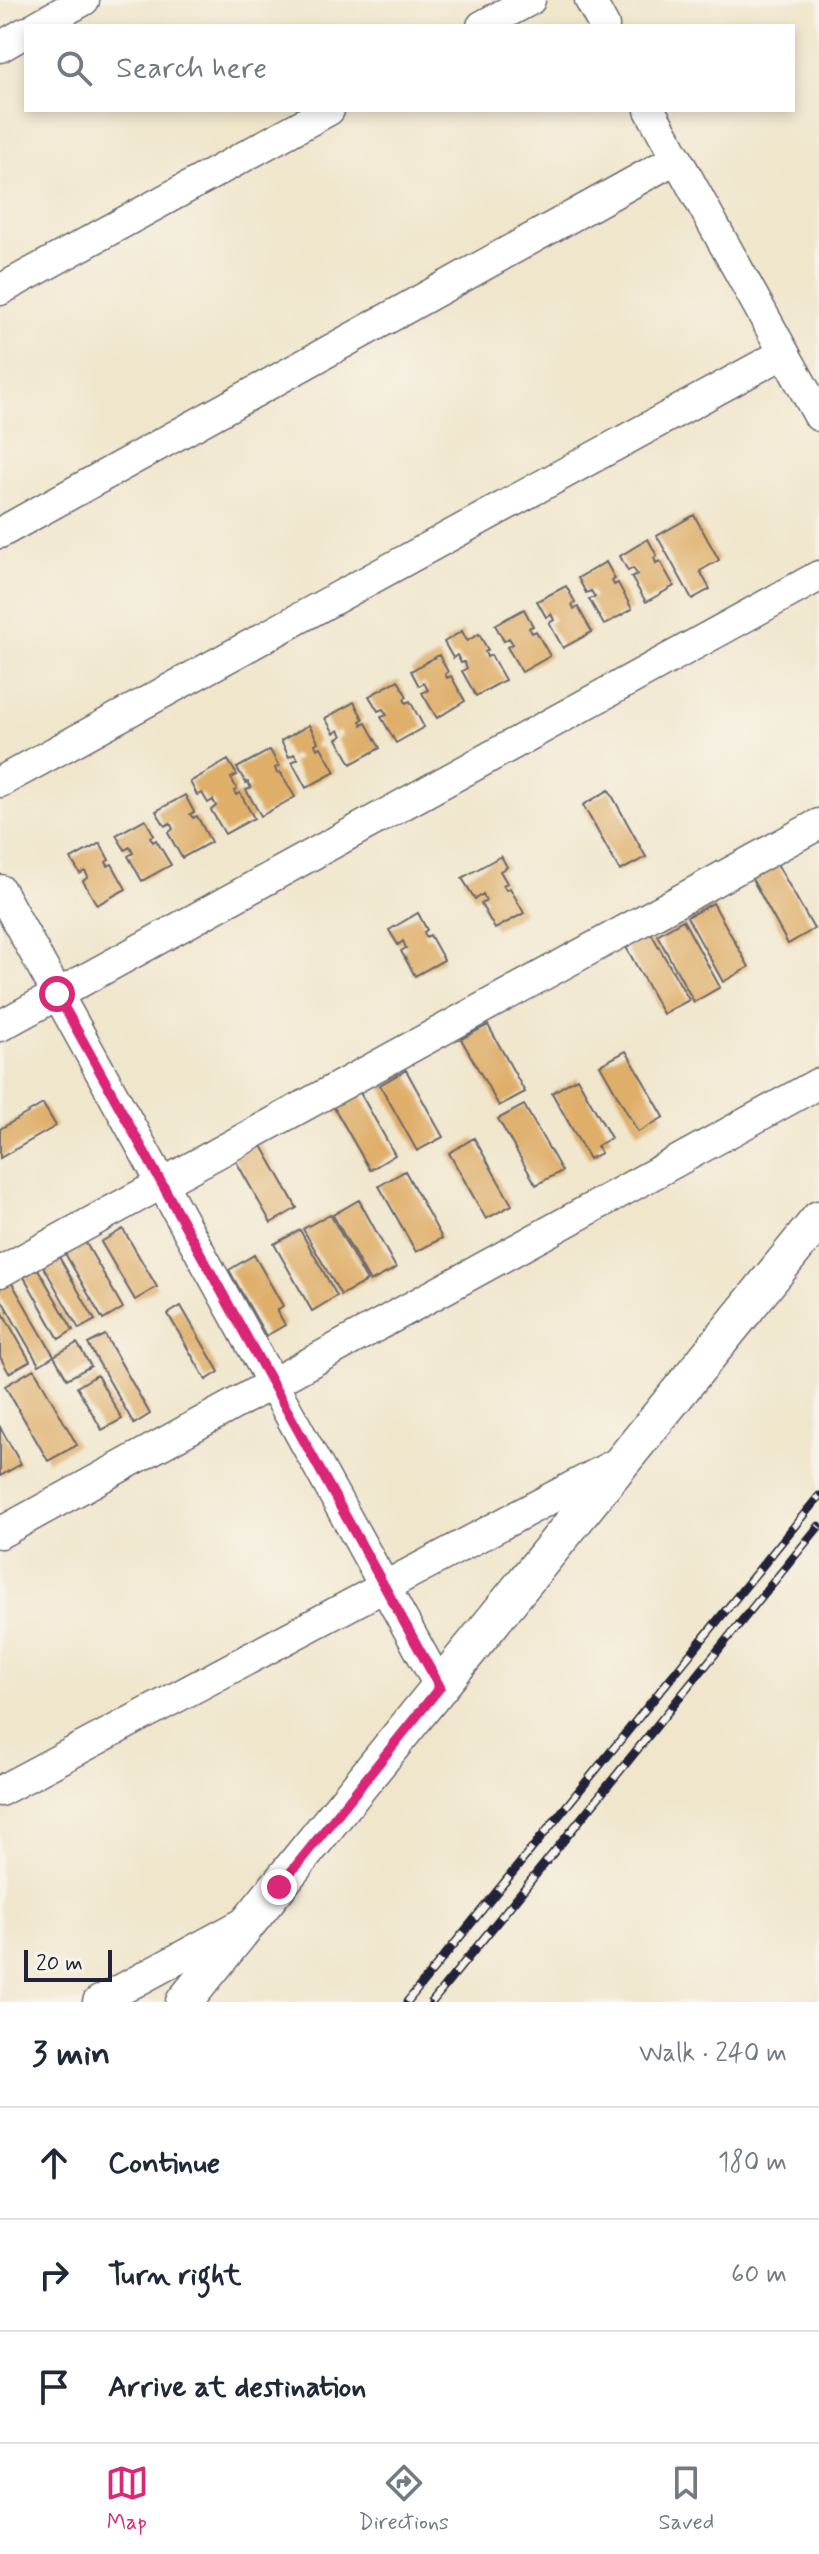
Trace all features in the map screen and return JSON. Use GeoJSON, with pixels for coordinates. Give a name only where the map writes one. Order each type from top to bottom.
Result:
{"type":"FeatureCollection","features":[{"type":"Feature","properties":{"kind":"main road"},"geometry":{"type":"LineString","coordinates":[[184,2002],[819,1219]]}},
{"type":"Feature","properties":{"kind":"street"},"geometry":{"type":"LineString","coordinates":[[41,24],[84,0]]}},
{"type":"Feature","properties":{"kind":"street"},"geometry":{"type":"LineString","coordinates":[[486,24],[530,0]]}},
{"type":"Feature","properties":{"kind":"street"},"geometry":{"type":"LineString","coordinates":[[590,0],[603,24]]}},
{"type":"Feature","properties":{"kind":"street"},"geometry":{"type":"LineString","coordinates":[[0,47],[24,33]]}},
{"type":"Feature","properties":{"kind":"street"},"geometry":{"type":"LineString","coordinates":[[0,290],[325,112]]}},
{"type":"Feature","properties":{"kind":"street"},"geometry":{"type":"LineString","coordinates":[[651,112],[819,416]]}},
{"type":"Feature","properties":{"kind":"street"},"geometry":{"type":"LineString","coordinates":[[0,533],[677,158]]}},
{"type":"Feature","properties":{"kind":"street"},"geometry":{"type":"LineString","coordinates":[[0,782],[784,353]]}},
{"type":"Feature","properties":{"kind":"street"},"geometry":{"type":"LineString","coordinates":[[0,1026],[819,576]]}},
{"type":"Feature","properties":{"kind":"street"},"geometry":{"type":"LineString","coordinates":[[0,1272],[819,824]]}},
{"type":"Feature","properties":{"kind":"street"},"geometry":{"type":"LineString","coordinates":[[0,890],[440,1687]]}},
{"type":"Feature","properties":{"kind":"street"},"geometry":{"type":"LineString","coordinates":[[0,1533],[819,1083]]}},
{"type":"Feature","properties":{"kind":"street"},"geometry":{"type":"LineString","coordinates":[[0,1791],[625,1459]]}},
{"type":"Feature","properties":{"kind":"street"},"geometry":{"type":"LineString","coordinates":[[98,2002],[253,1918]]}},
{"type":"Feature","properties":{"kind":"building"},"geometry":{"type":"Polygon","coordinates":[[[694,515],[719,560],[700,571],[710,589],[692,599],[657,536],[694,515]]]}},
{"type":"Feature","properties":{"kind":"building"},"geometry":{"type":"Polygon","coordinates":[[[648,539],[657,556],[654,558],[656,563],[660,561],[674,586],[646,602],[631,577],[637,574],[633,568],[628,571],[620,556],[648,539]]]}},
{"type":"Feature","properties":{"kind":"building"},"geometry":{"type":"Polygon","coordinates":[[[606,562],[615,579],[612,581],[614,585],[618,583],[632,609],[604,625],[589,599],[595,597],[591,591],[586,593],[578,578],[606,562]]]}},
{"type":"Feature","properties":{"kind":"building"},"geometry":{"type":"Polygon","coordinates":[[[566,586],[575,602],[572,604],[574,609],[578,607],[592,632],[563,648],[549,623],[554,620],[551,614],[546,617],[537,601],[566,586]]]}},
{"type":"Feature","properties":{"kind":"building"},"geometry":{"type":"Polygon","coordinates":[[[524,609],[533,626],[529,628],[532,633],[536,631],[550,656],[522,672],[507,647],[513,644],[509,638],[504,641],[495,625],[524,609]]]}},
{"type":"Feature","properties":{"kind":"building"},"geometry":{"type":"Polygon","coordinates":[[[462,631],[467,641],[479,634],[488,650],[485,652],[487,657],[491,655],[505,680],[476,696],[462,671],[467,668],[464,662],[461,663],[457,655],[453,658],[444,642],[462,631]]]}},
{"type":"Feature","properties":{"kind":"building"},"geometry":{"type":"Polygon","coordinates":[[[439,655],[448,672],[445,674],[447,678],[451,676],[465,701],[437,718],[422,693],[428,690],[424,683],[419,686],[411,671],[439,655]]]}},
{"type":"Feature","properties":{"kind":"building"},"geometry":{"type":"Polygon","coordinates":[[[398,680],[407,697],[404,699],[406,703],[410,701],[424,727],[396,743],[381,717],[387,715],[383,709],[378,711],[369,696],[398,680]]]}},
{"type":"Feature","properties":{"kind":"building"},"geometry":{"type":"Polygon","coordinates":[[[354,702],[363,719],[360,721],[362,725],[366,723],[380,748],[351,764],[337,739],[342,736],[339,730],[334,733],[325,718],[354,702]]]}},
{"type":"Feature","properties":{"kind":"building"},"geometry":{"type":"Polygon","coordinates":[[[309,725],[318,742],[315,744],[317,749],[321,747],[335,772],[306,788],[292,762],[298,759],[294,754],[289,757],[281,741],[309,725]]]}},
{"type":"Feature","properties":{"kind":"building"},"geometry":{"type":"Polygon","coordinates":[[[270,750],[279,766],[275,768],[277,773],[280,772],[295,797],[261,816],[246,790],[251,788],[248,782],[237,768],[270,750]]]}},
{"type":"Feature","properties":{"kind":"building"},"geometry":{"type":"Polygon","coordinates":[[[228,760],[237,775],[231,778],[237,789],[234,791],[236,795],[240,793],[254,818],[225,834],[211,810],[216,806],[213,800],[208,803],[202,793],[197,795],[190,782],[228,760]]]}},
{"type":"Feature","properties":{"kind":"building"},"geometry":{"type":"Polygon","coordinates":[[[609,790],[646,857],[620,871],[583,805],[609,790]]]}},
{"type":"Feature","properties":{"kind":"building"},"geometry":{"type":"Polygon","coordinates":[[[185,795],[194,812],[190,814],[193,818],[197,816],[211,842],[182,858],[168,833],[173,829],[170,823],[165,826],[156,811],[185,795]]]}},
{"type":"Feature","properties":{"kind":"building"},"geometry":{"type":"Polygon","coordinates":[[[145,819],[154,835],[150,837],[153,842],[156,840],[171,865],[142,881],[128,856],[133,853],[130,847],[125,850],[116,835],[145,819]]]}},
{"type":"Feature","properties":{"kind":"building"},"geometry":{"type":"Polygon","coordinates":[[[100,843],[109,860],[106,862],[108,866],[112,864],[126,889],[97,905],[83,881],[88,877],[85,871],[80,874],[71,859],[100,843]]]}},
{"type":"Feature","properties":{"kind":"building"},"geometry":{"type":"Polygon","coordinates":[[[501,856],[507,867],[500,871],[507,883],[503,885],[506,890],[510,888],[524,913],[495,929],[481,904],[486,901],[483,894],[475,899],[462,878],[501,856]]]}},
{"type":"Feature","properties":{"kind":"building"},"geometry":{"type":"Polygon","coordinates":[[[776,862],[814,929],[788,944],[751,877],[776,862]]]}},
{"type":"Feature","properties":{"kind":"building"},"geometry":{"type":"Polygon","coordinates":[[[713,903],[749,967],[723,982],[687,917],[713,903]]]}},
{"type":"Feature","properties":{"kind":"building"},"geometry":{"type":"Polygon","coordinates":[[[418,913],[427,930],[424,932],[426,937],[430,935],[444,960],[415,976],[401,951],[406,948],[403,941],[398,945],[389,930],[418,913]]]}},
{"type":"Feature","properties":{"kind":"building"},"geometry":{"type":"Polygon","coordinates":[[[683,920],[720,987],[694,1002],[657,935],[683,920]]]}},
{"type":"Feature","properties":{"kind":"building"},"geometry":{"type":"Polygon","coordinates":[[[651,933],[689,1000],[663,1014],[626,947],[651,933]]]}},
{"type":"Feature","properties":{"kind":"building"},"geometry":{"type":"Polygon","coordinates":[[[488,1025],[525,1092],[499,1106],[461,1039],[488,1025]]]}},
{"type":"Feature","properties":{"kind":"building"},"geometry":{"type":"Polygon","coordinates":[[[626,1051],[664,1117],[638,1132],[600,1065],[626,1051]]]}},
{"type":"Feature","properties":{"kind":"building"},"geometry":{"type":"Polygon","coordinates":[[[406,1070],[443,1137],[417,1151],[380,1085],[406,1070]]]}},
{"type":"Feature","properties":{"kind":"building"},"geometry":{"type":"Polygon","coordinates":[[[577,1078],[611,1138],[597,1146],[601,1153],[589,1159],[552,1093],[577,1078]]]}},
{"type":"Feature","properties":{"kind":"building"},"geometry":{"type":"Polygon","coordinates":[[[358,1089],[395,1155],[370,1170],[332,1104],[358,1089]]]}},
{"type":"Feature","properties":{"kind":"building"},"geometry":{"type":"Polygon","coordinates":[[[43,1104],[56,1126],[0,1158],[0,1129],[43,1104]]]}},
{"type":"Feature","properties":{"kind":"building"},"geometry":{"type":"Polygon","coordinates":[[[524,1105],[562,1171],[536,1185],[498,1119],[524,1105]]]}},
{"type":"Feature","properties":{"kind":"building"},"geometry":{"type":"Polygon","coordinates":[[[474,1138],[512,1205],[486,1219],[449,1153],[474,1138]]]}},
{"type":"Feature","properties":{"kind":"building"},"geometry":{"type":"Polygon","coordinates":[[[260,1142],[297,1208],[271,1223],[233,1156],[260,1142]]]}},
{"type":"Feature","properties":{"kind":"building"},"geometry":{"type":"Polygon","coordinates":[[[405,1171],[442,1238],[416,1252],[379,1186],[405,1171]]]}},
{"type":"Feature","properties":{"kind":"building"},"geometry":{"type":"Polygon","coordinates":[[[359,1200],[396,1268],[370,1282],[333,1215],[359,1200]]]}},
{"type":"Feature","properties":{"kind":"building"},"geometry":{"type":"Polygon","coordinates":[[[330,1214],[367,1281],[341,1295],[303,1229],[330,1214]]]}},
{"type":"Feature","properties":{"kind":"building"},"geometry":{"type":"Polygon","coordinates":[[[123,1229],[157,1287],[135,1300],[101,1242],[123,1229]]]}},
{"type":"Feature","properties":{"kind":"building"},"geometry":{"type":"Polygon","coordinates":[[[300,1230],[337,1296],[312,1311],[274,1244],[300,1230]]]}},
{"type":"Feature","properties":{"kind":"building"},"geometry":{"type":"Polygon","coordinates":[[[82,1236],[123,1308],[103,1320],[62,1248],[82,1236]]]}},
{"type":"Feature","properties":{"kind":"building"},"geometry":{"type":"Polygon","coordinates":[[[58,1255],[95,1320],[79,1329],[42,1264],[58,1255]]]}},
{"type":"Feature","properties":{"kind":"building"},"geometry":{"type":"Polygon","coordinates":[[[254,1255],[283,1306],[277,1310],[285,1325],[266,1336],[229,1270],[254,1255]]]}},
{"type":"Feature","properties":{"kind":"building"},"geometry":{"type":"Polygon","coordinates":[[[38,1269],[73,1330],[59,1339],[24,1277],[38,1269]]]}},
{"type":"Feature","properties":{"kind":"building"},"geometry":{"type":"Polygon","coordinates":[[[9,1278],[54,1356],[39,1365],[0,1297],[0,1284],[9,1278]]]}},
{"type":"Feature","properties":{"kind":"building"},"geometry":{"type":"Polygon","coordinates":[[[181,1306],[219,1372],[206,1380],[168,1314],[181,1306]]]}},
{"type":"Feature","properties":{"kind":"building"},"geometry":{"type":"Polygon","coordinates":[[[0,1308],[30,1361],[9,1373],[0,1357],[0,1308]]]}},
{"type":"Feature","properties":{"kind":"building"},"geometry":{"type":"Polygon","coordinates":[[[105,1335],[150,1414],[134,1424],[88,1344],[105,1335]]]}},
{"type":"Feature","properties":{"kind":"building"},"geometry":{"type":"Polygon","coordinates":[[[77,1343],[91,1366],[67,1379],[54,1356],[77,1343]]]}},
{"type":"Feature","properties":{"kind":"building"},"geometry":{"type":"Polygon","coordinates":[[[34,1369],[77,1445],[48,1461],[5,1386],[34,1369]]]}},
{"type":"Feature","properties":{"kind":"building"},"geometry":{"type":"Polygon","coordinates":[[[97,1375],[122,1419],[102,1430],[77,1387],[97,1375]]]}},
{"type":"Feature","properties":{"kind":"building"},"geometry":{"type":"Polygon","coordinates":[[[0,1427],[21,1464],[0,1476],[0,1427]]]}},
{"type":"Feature","properties":{"kind":"railway"},"geometry":{"type":"LineString","coordinates":[[407,2002],[819,1496]]}},
{"type":"Feature","properties":{"kind":"railway"},"geometry":{"type":"LineString","coordinates":[[432,2002],[819,1526]]}},
{"type":"Feature","properties":{"kind":"route"},"geometry":{"type":"LineString","coordinates":[[57,994],[440,1687],[279,1887]]}}]}
